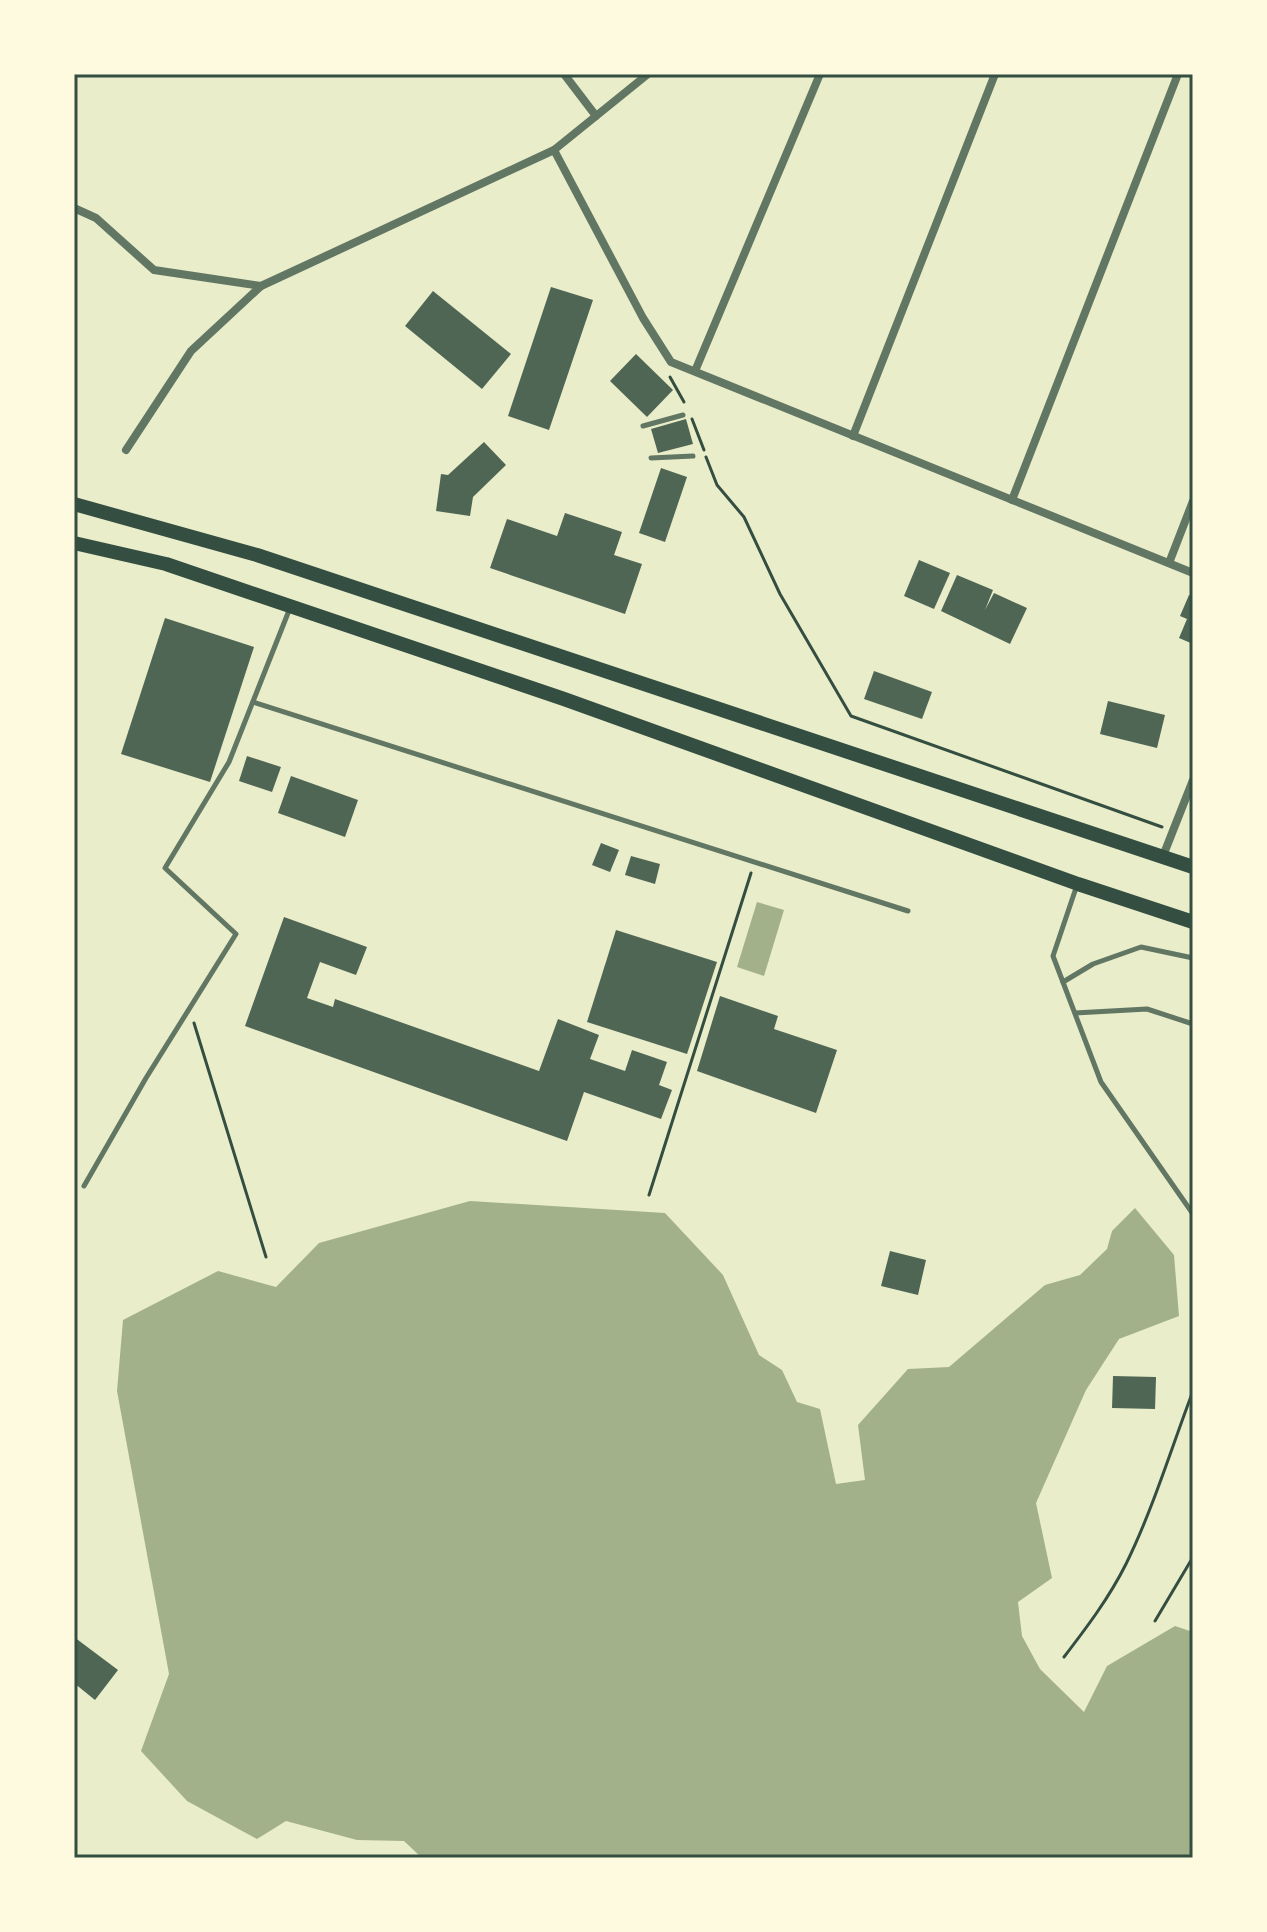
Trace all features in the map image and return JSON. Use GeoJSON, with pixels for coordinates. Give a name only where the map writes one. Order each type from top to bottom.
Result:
{"type":"FeatureCollection","features":[{"type":"Feature","properties":{"kind":"main road"},"geometry":{"type":"LineString","coordinates":[[74,504],[257,555],[1193,867]]}},
{"type":"Feature","properties":{"kind":"main road"},"geometry":{"type":"LineString","coordinates":[[74,543],[166,564],[564,699],[1078,884],[1193,922]]}},
{"type":"Feature","properties":{"kind":"street"},"geometry":{"type":"LineString","coordinates":[[564,74],[596,116]]}},
{"type":"Feature","properties":{"kind":"street"},"geometry":{"type":"LineString","coordinates":[[126,450],[191,351],[261,286],[554,150],[648,74]]}},
{"type":"Feature","properties":{"kind":"street"},"geometry":{"type":"LineString","coordinates":[[695,371],[820,74]]}},
{"type":"Feature","properties":{"kind":"street"},"geometry":{"type":"LineString","coordinates":[[853,436],[995,74]]}},
{"type":"Feature","properties":{"kind":"street"},"geometry":{"type":"LineString","coordinates":[[1012,500],[1178,74]]}},
{"type":"Feature","properties":{"kind":"street"},"geometry":{"type":"LineString","coordinates":[[554,150],[643,318],[671,362],[1193,573]]}},
{"type":"Feature","properties":{"kind":"street"},"geometry":{"type":"LineString","coordinates":[[74,208],[96,218],[154,270],[261,286]]}},
{"type":"Feature","properties":{"kind":"street"},"geometry":{"type":"LineString","coordinates":[[1169,563],[1193,501]]}},
{"type":"Feature","properties":{"kind":"street"},"geometry":{"type":"LineString","coordinates":[[1163,856],[1193,780]]}},
{"type":"Feature","properties":{"kind":"lane"},"geometry":{"type":"LineString","coordinates":[[643,426],[683,415]]}},
{"type":"Feature","properties":{"kind":"lane"},"geometry":{"type":"LineString","coordinates":[[651,458],[693,456]]}},
{"type":"Feature","properties":{"kind":"lane"},"geometry":{"type":"LineString","coordinates":[[84,1186],[236,934],[165,868],[229,762],[290,607]]}},
{"type":"Feature","properties":{"kind":"lane"},"geometry":{"type":"LineString","coordinates":[[253,702],[908,911]]}},
{"type":"Feature","properties":{"kind":"lane"},"geometry":{"type":"LineString","coordinates":[[1078,884],[1053,956],[1101,1082],[1193,1214]]}},
{"type":"Feature","properties":{"kind":"lane"},"geometry":{"type":"LineString","coordinates":[[1063,982],[1093,964],[1141,947],[1193,958]]}},
{"type":"Feature","properties":{"kind":"lane"},"geometry":{"type":"LineString","coordinates":[[1075,1013],[1147,1009],[1193,1024]]}},
{"type":"Feature","properties":{"kind":"path"},"geometry":{"type":"LineString","coordinates":[[665,352],[666,369],[698,432],[717,485],[744,517],[780,594],[851,716],[1173,831]]}},
{"type":"Feature","properties":{"kind":"path"},"geometry":{"type":"LineString","coordinates":[[649,1195],[755,862]]}},
{"type":"Feature","properties":{"kind":"path"},"geometry":{"type":"LineString","coordinates":[[190,1008],[266,1257]]}},
{"type":"Feature","properties":{"kind":"path"},"geometry":{"type":"LineString","coordinates":[[1064,1657],[1105,1603],[1125,1567],[1148,1517],[1193,1391]]}},
{"type":"Feature","properties":{"kind":"path"},"geometry":{"type":"LineString","coordinates":[[1155,1621],[1193,1557]]}},
{"type":"Feature","properties":{"kind":"shaded area"},"geometry":{"type":"Polygon","coordinates":[[[757,902],[784,910],[764,976],[737,967],[757,902]]]}},
{"type":"Feature","properties":{"kind":"shaded area"},"geometry":{"type":"Polygon","coordinates":[[[470,1201],[665,1213],[723,1275],[759,1355],[782,1370],[797,1402],[820,1409],[836,1484],[865,1480],[858,1425],[908,1369],[949,1367],[1045,1285],[1080,1275],[1107,1249],[1112,1231],[1135,1208],[1174,1255],[1179,1316],[1119,1339],[1086,1390],[1036,1503],[1052,1578],[1018,1602],[1022,1636],[1040,1669],[1084,1712],[1107,1666],[1175,1626],[1193,1632],[1193,1858],[422,1858],[404,1841],[357,1840],[286,1821],[257,1839],[187,1801],[141,1751],[169,1674],[117,1391],[123,1320],[218,1271],[276,1287],[319,1243],[470,1201]]]}},
{"type":"Feature","properties":{"kind":"building"},"geometry":{"type":"Polygon","coordinates":[[[551,287],[593,300],[549,430],[508,416],[551,287]]]}},
{"type":"Feature","properties":{"kind":"building"},"geometry":{"type":"Polygon","coordinates":[[[433,291],[511,354],[482,389],[405,326],[433,291]]]}},
{"type":"Feature","properties":{"kind":"building"},"geometry":{"type":"Polygon","coordinates":[[[636,354],[673,390],[647,417],[610,381],[636,354]]]}},
{"type":"Feature","properties":{"kind":"building"},"geometry":{"type":"Polygon","coordinates":[[[686,419],[693,444],[658,453],[651,429],[686,419]]]}},
{"type":"Feature","properties":{"kind":"building"},"geometry":{"type":"Polygon","coordinates":[[[484,442],[506,465],[473,497],[470,516],[436,511],[441,474],[448,475],[484,442]]]}},
{"type":"Feature","properties":{"kind":"building"},"geometry":{"type":"Polygon","coordinates":[[[661,468],[687,477],[665,542],[639,533],[661,468]]]}},
{"type":"Feature","properties":{"kind":"building"},"geometry":{"type":"Polygon","coordinates":[[[565,513],[622,532],[614,555],[642,564],[625,614],[490,568],[507,519],[557,536],[565,513]]]}},
{"type":"Feature","properties":{"kind":"building"},"geometry":{"type":"Polygon","coordinates":[[[919,560],[950,573],[934,609],[904,596],[919,560]]]}},
{"type":"Feature","properties":{"kind":"building"},"geometry":{"type":"Polygon","coordinates":[[[957,575],[993,590],[985,610],[994,593],[1027,608],[1010,644],[941,611],[957,575]]]}},
{"type":"Feature","properties":{"kind":"building"},"geometry":{"type":"Polygon","coordinates":[[[1189,595],[1193,596],[1193,644],[1179,638],[1187,619],[1180,616],[1189,595]]]}},
{"type":"Feature","properties":{"kind":"building"},"geometry":{"type":"Polygon","coordinates":[[[165,618],[254,647],[210,782],[121,754],[165,618]]]}},
{"type":"Feature","properties":{"kind":"building"},"geometry":{"type":"Polygon","coordinates":[[[874,671],[932,692],[922,719],[864,699],[874,671]]]}},
{"type":"Feature","properties":{"kind":"building"},"geometry":{"type":"Polygon","coordinates":[[[1108,701],[1165,715],[1157,748],[1100,734],[1108,701]]]}},
{"type":"Feature","properties":{"kind":"building"},"geometry":{"type":"Polygon","coordinates":[[[247,756],[281,767],[272,792],[239,781],[247,756]]]}},
{"type":"Feature","properties":{"kind":"building"},"geometry":{"type":"Polygon","coordinates":[[[291,776],[358,800],[345,837],[278,813],[291,776]]]}},
{"type":"Feature","properties":{"kind":"building"},"geometry":{"type":"Polygon","coordinates":[[[601,843],[619,850],[610,872],[592,865],[601,843]]]}},
{"type":"Feature","properties":{"kind":"building"},"geometry":{"type":"Polygon","coordinates":[[[631,856],[660,864],[655,884],[625,875],[631,856]]]}},
{"type":"Feature","properties":{"kind":"building"},"geometry":{"type":"Polygon","coordinates":[[[284,917],[367,947],[356,975],[320,962],[307,998],[333,1007],[335,999],[539,1071],[558,1019],[599,1035],[590,1059],[625,1071],[632,1050],[667,1062],[659,1085],[672,1090],[661,1119],[584,1092],[567,1141],[245,1026],[284,917]]]}},
{"type":"Feature","properties":{"kind":"building"},"geometry":{"type":"Polygon","coordinates":[[[616,930],[717,962],[687,1054],[587,1022],[616,930]]]}},
{"type":"Feature","properties":{"kind":"building"},"geometry":{"type":"Polygon","coordinates":[[[720,996],[778,1016],[774,1029],[837,1050],[816,1113],[697,1071],[720,996]]]}},
{"type":"Feature","properties":{"kind":"building"},"geometry":{"type":"Polygon","coordinates":[[[890,1251],[926,1260],[918,1295],[881,1286],[890,1251]]]}},
{"type":"Feature","properties":{"kind":"building"},"geometry":{"type":"Polygon","coordinates":[[[1113,1376],[1156,1377],[1155,1409],[1112,1408],[1113,1376]]]}},
{"type":"Feature","properties":{"kind":"building"},"geometry":{"type":"Polygon","coordinates":[[[74,1637],[118,1670],[95,1700],[74,1683],[74,1637]]]}}]}
